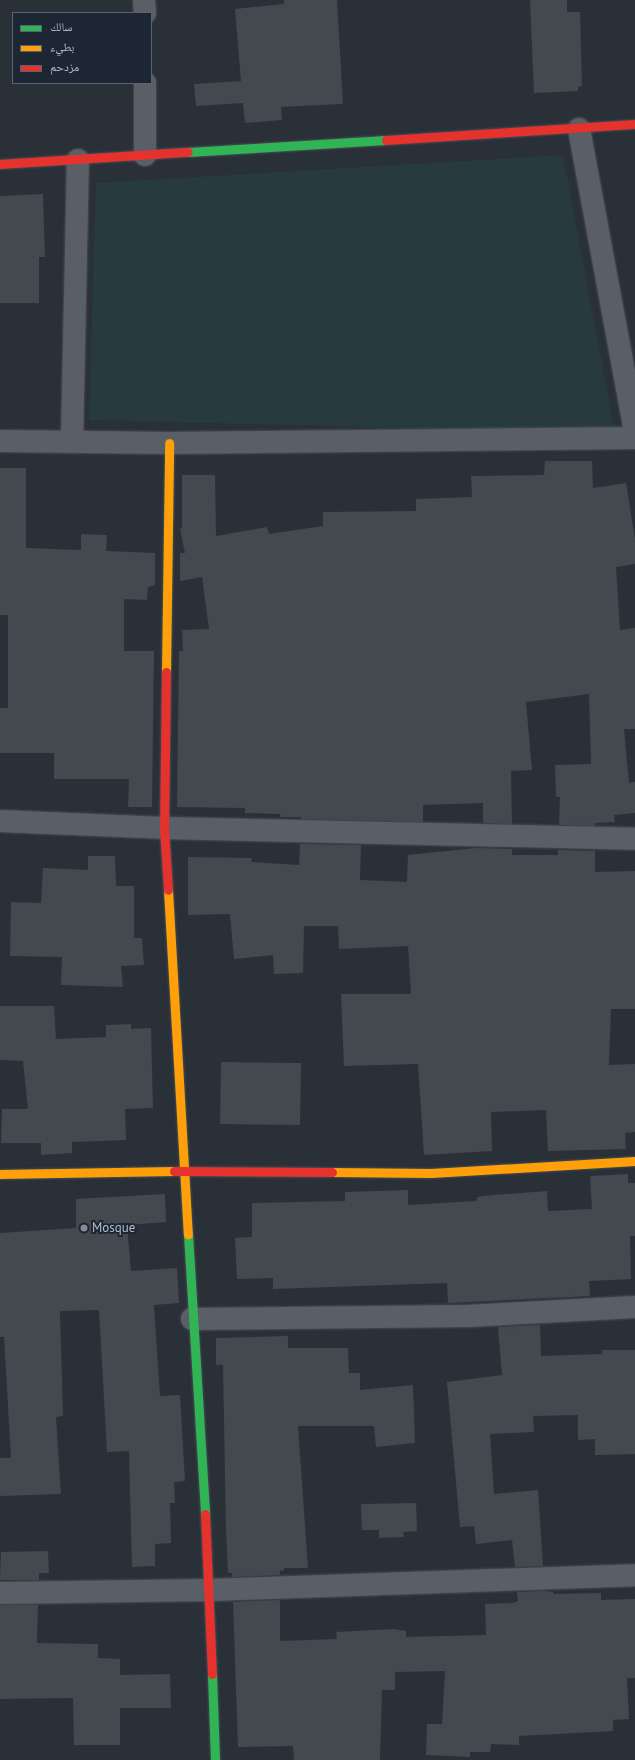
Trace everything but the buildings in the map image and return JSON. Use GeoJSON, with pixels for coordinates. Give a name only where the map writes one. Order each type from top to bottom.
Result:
{"type":"FeatureCollection","features":[{"type":"Feature","properties":{"kind":"street"},"geometry":{"type":"LineString","coordinates":[[144,0],[144,12]]}},
{"type":"Feature","properties":{"kind":"street"},"geometry":{"type":"LineString","coordinates":[[145,84],[145,155]]}},
{"type":"Feature","properties":{"kind":"street"},"geometry":{"type":"LineString","coordinates":[[0,164],[579,129],[635,124]]}},
{"type":"Feature","properties":{"kind":"street"},"geometry":{"type":"LineString","coordinates":[[579,129],[635,432]]}},
{"type":"Feature","properties":{"kind":"street"},"geometry":{"type":"LineString","coordinates":[[72,442],[78,160]]}},
{"type":"Feature","properties":{"kind":"street"},"geometry":{"type":"LineString","coordinates":[[0,441],[170,443],[635,438]]}},
{"type":"Feature","properties":{"kind":"street"},"geometry":{"type":"LineString","coordinates":[[170,443],[164,828],[183,1171],[210,1590],[216,1760]]}},
{"type":"Feature","properties":{"kind":"street"},"geometry":{"type":"LineString","coordinates":[[0,821],[164,828],[635,839]]}},
{"type":"Feature","properties":{"kind":"street"},"geometry":{"type":"LineString","coordinates":[[0,1174],[183,1171],[431,1173],[635,1161]]}},
{"type":"Feature","properties":{"kind":"street"},"geometry":{"type":"LineString","coordinates":[[192,1319],[467,1316],[635,1307]]}},
{"type":"Feature","properties":{"kind":"street"},"geometry":{"type":"LineString","coordinates":[[0,1593],[210,1590],[635,1575]]}},
{"type":"Feature","properties":{"kind":"green space"},"geometry":{"type":"Polygon","coordinates":[[[563,155],[615,433],[89,420],[96,183],[563,155]]]}},
{"type":"Feature","properties":{"kind":"traffic: fast"},"geometry":{"type":"LineString","coordinates":[[188,152],[386,140]]}},
{"type":"Feature","properties":{"kind":"traffic: fast"},"geometry":{"type":"LineString","coordinates":[[188,1234],[205,1514]]}},
{"type":"Feature","properties":{"kind":"traffic: fast"},"geometry":{"type":"LineString","coordinates":[[212,1674],[215,1760]]}},
{"type":"Feature","properties":{"kind":"traffic: slow"},"geometry":{"type":"LineString","coordinates":[[166,672],[169,443]]}},
{"type":"Feature","properties":{"kind":"traffic: slow"},"geometry":{"type":"LineString","coordinates":[[168,890],[188,1234]]}},
{"type":"Feature","properties":{"kind":"traffic: slow"},"geometry":{"type":"LineString","coordinates":[[332,1172],[431,1173],[635,1161]]}},
{"type":"Feature","properties":{"kind":"traffic: slow"},"geometry":{"type":"LineString","coordinates":[[0,1174],[174,1171]]}},
{"type":"Feature","properties":{"kind":"traffic: jam"},"geometry":{"type":"LineString","coordinates":[[386,140],[635,124]]}},
{"type":"Feature","properties":{"kind":"traffic: jam"},"geometry":{"type":"LineString","coordinates":[[0,164],[188,152]]}},
{"type":"Feature","properties":{"kind":"traffic: jam"},"geometry":{"type":"LineString","coordinates":[[166,672],[164,828],[168,890]]}},
{"type":"Feature","properties":{"kind":"traffic: jam"},"geometry":{"type":"LineString","coordinates":[[174,1171],[332,1172]]}},
{"type":"Feature","properties":{"kind":"traffic: jam"},"geometry":{"type":"LineString","coordinates":[[205,1514],[212,1674]]}},
{"type":"Feature","properties":{"kind":"place","name":"Mosque"},"geometry":{"type":"Point","coordinates":[84,1228]}}]}
